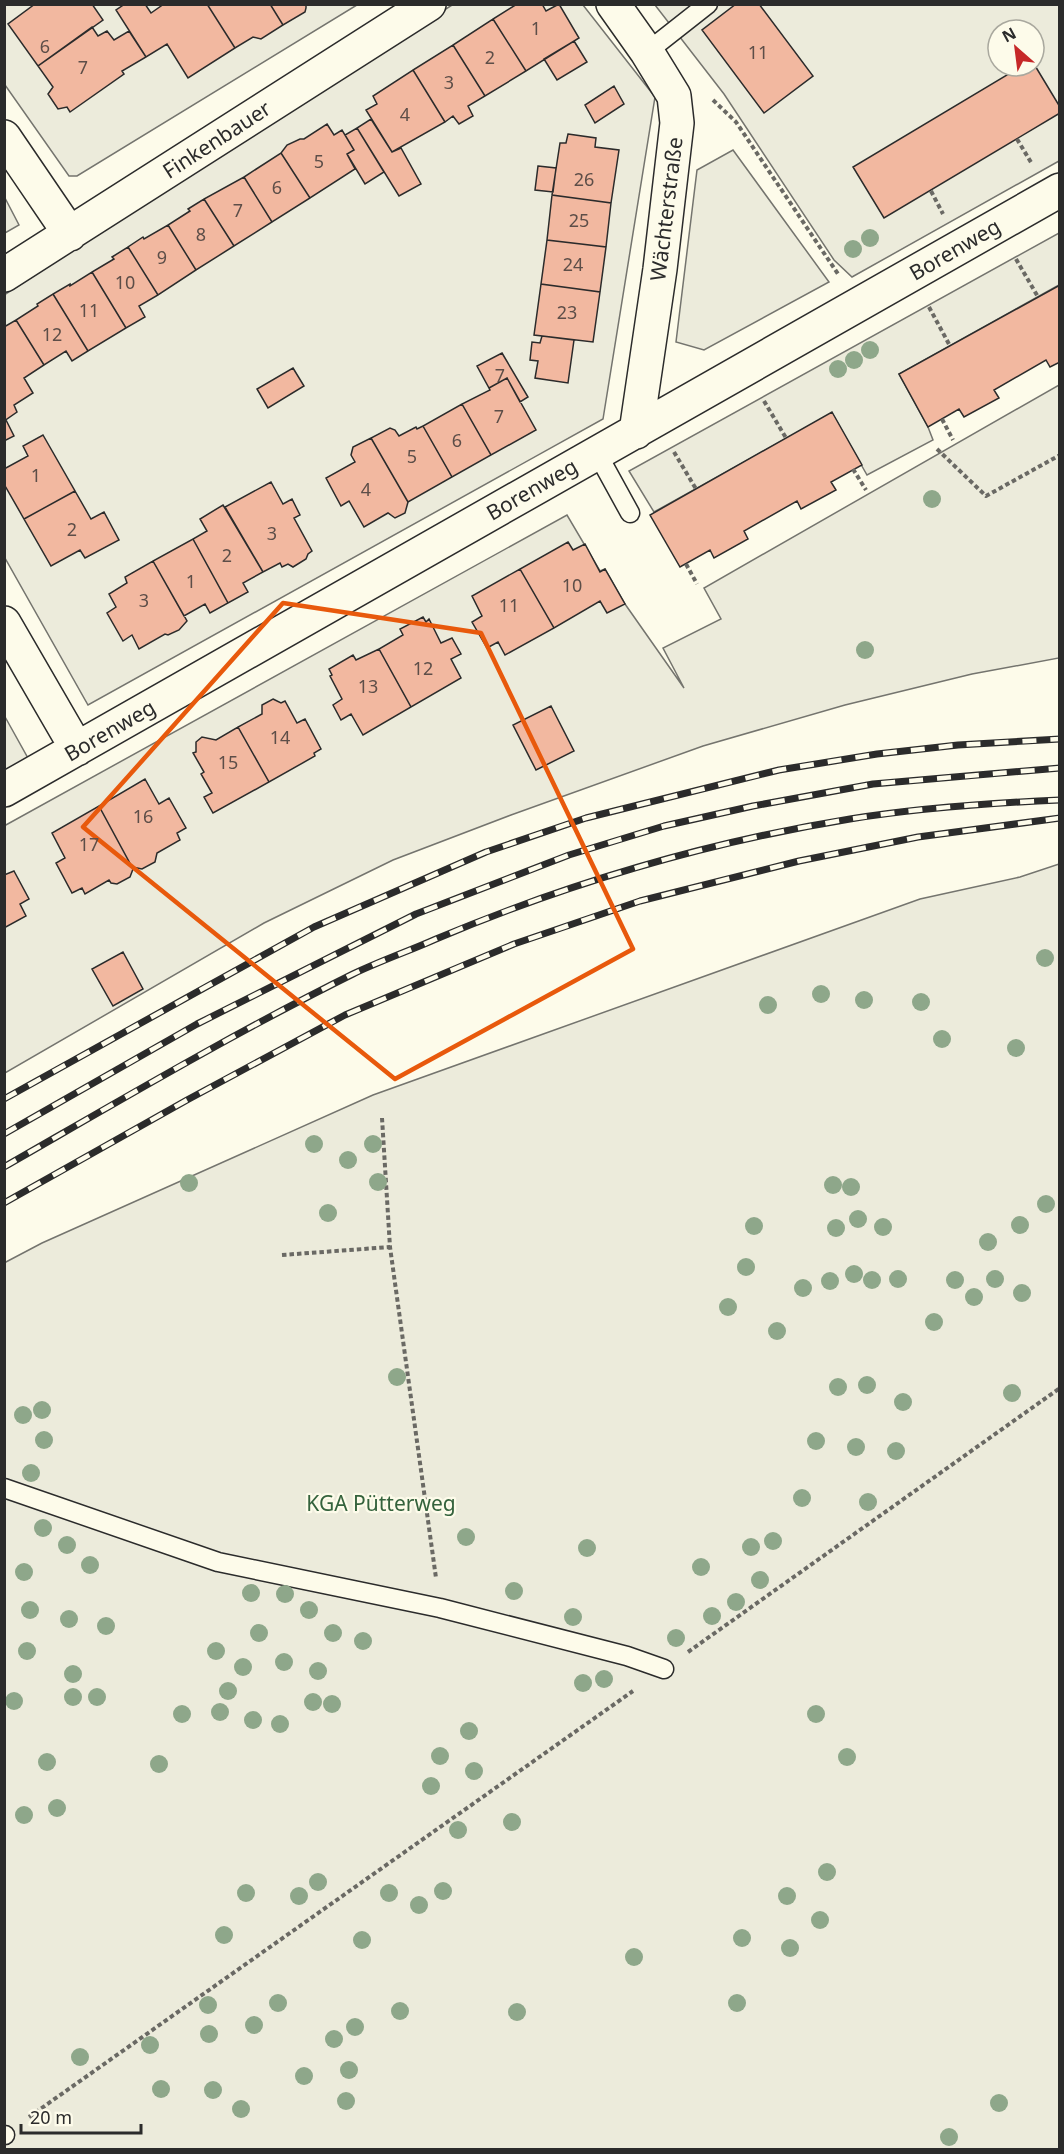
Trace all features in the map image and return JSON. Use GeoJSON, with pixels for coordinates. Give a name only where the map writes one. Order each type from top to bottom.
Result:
{"type":"FeatureCollection","features":[{"type":"Feature","properties":{"kind":"street","name":"Finkenbauer"},"geometry":{"type":"LineString","coordinates":[[4,275],[429,4]]}},
{"type":"Feature","properties":{"kind":"street","name":"Wächterstraße"},"geometry":{"type":"LineString","coordinates":[[613,4],[647,52],[674,96],[677,123],[660,268],[636,432]]}},
{"type":"Feature","properties":{"kind":"street"},"geometry":{"type":"LineString","coordinates":[[4,137],[70,234]]}},
{"type":"Feature","properties":{"kind":"street","name":"Borenweg"},"geometry":{"type":"LineString","coordinates":[[4,790],[859,304],[1048,182]]}},
{"type":"Feature","properties":{"kind":"street"},"geometry":{"type":"LineString","coordinates":[[4,623],[77,749]]}},
{"type":"Feature","properties":{"kind":"lane"},"geometry":{"type":"LineString","coordinates":[[647,52],[708,4]]}},
{"type":"Feature","properties":{"kind":"lane"},"geometry":{"type":"LineString","coordinates":[[597,453],[630,513]]}},
{"type":"Feature","properties":{"kind":"lane"},"geometry":{"type":"LineString","coordinates":[[4,1488],[218,1562],[440,1608],[627,1656],[664,1669]]}},
{"type":"Feature","properties":{"kind":"path"},"geometry":{"type":"LineString","coordinates":[[674,96],[712,99],[736,122],[859,304]]}},
{"type":"Feature","properties":{"kind":"path"},"geometry":{"type":"LineString","coordinates":[[1017,139],[1048,182]]}},
{"type":"Feature","properties":{"kind":"path"},"geometry":{"type":"LineString","coordinates":[[931,191],[948,223]]}},
{"type":"Feature","properties":{"kind":"path"},"geometry":{"type":"LineString","coordinates":[[1015,258],[1038,297]]}},
{"type":"Feature","properties":{"kind":"path"},"geometry":{"type":"LineString","coordinates":[[928,306],[950,346]]}},
{"type":"Feature","properties":{"kind":"path"},"geometry":{"type":"LineString","coordinates":[[942,419],[953,440]]}},
{"type":"Feature","properties":{"kind":"path"},"geometry":{"type":"LineString","coordinates":[[778,426],[786,438]]}},
{"type":"Feature","properties":{"kind":"path"},"geometry":{"type":"LineString","coordinates":[[937,449],[986,496],[1059,455]]}},
{"type":"Feature","properties":{"kind":"path"},"geometry":{"type":"LineString","coordinates":[[853,469],[866,490]]}},
{"type":"Feature","properties":{"kind":"path"},"geometry":{"type":"LineString","coordinates":[[688,476],[696,489]]}},
{"type":"Feature","properties":{"kind":"path"},"geometry":{"type":"LineString","coordinates":[[686,564],[697,584]]}},
{"type":"Feature","properties":{"kind":"path"},"geometry":{"type":"LineString","coordinates":[[382,1118],[390,1247],[440,1608]]}},
{"type":"Feature","properties":{"kind":"path"},"geometry":{"type":"LineString","coordinates":[[282,1255],[390,1247]]}},
{"type":"Feature","properties":{"kind":"path"},"geometry":{"type":"LineString","coordinates":[[24,2121],[1059,1388]]}},
{"type":"Feature","properties":{"kind":"highlighted area"},"geometry":{"type":"Polygon","coordinates":[[[283,603],[481,633],[633,949],[395,1079],[83,827],[283,603]]]}},
{"type":"Feature","properties":{"kind":"green space"},"geometry":{"type":"Polygon","coordinates":[[[4,5],[357,5],[77,176],[69,176],[5,85],[4,5]]]}},
{"type":"Feature","properties":{"kind":"green space"},"geometry":{"type":"Polygon","coordinates":[[[452,5],[583,5],[655,97],[603,419],[88,705],[5,558],[4,295],[452,5]]]}},
{"type":"Feature","properties":{"kind":"green space"},"geometry":{"type":"Polygon","coordinates":[[[655,5],[1059,5],[1059,161],[852,277],[834,260],[724,94],[655,5]]]}},
{"type":"Feature","properties":{"kind":"green space"},"geometry":{"type":"Polygon","coordinates":[[[733,150],[829,282],[704,350],[676,342],[697,170],[733,150]]]}},
{"type":"Feature","properties":{"kind":"green space"},"geometry":{"type":"Polygon","coordinates":[[[5,198],[19,225],[4,233],[5,198]]]}},
{"type":"Feature","properties":{"kind":"green space"},"geometry":{"type":"Polygon","coordinates":[[[1059,233],[1059,285],[899,374],[933,440],[867,475],[832,413],[654,512],[629,471],[1059,233]]]}},
{"type":"Feature","properties":{"kind":"green space"},"geometry":{"type":"Polygon","coordinates":[[[1059,385],[1059,658],[972,674],[845,705],[703,746],[393,860],[264,923],[5,1073],[4,826],[567,515],[600,571],[605,569],[625,604],[684,688],[663,648],[721,619],[704,588],[1059,385]]]}},
{"type":"Feature","properties":{"kind":"green space"},"geometry":{"type":"Polygon","coordinates":[[[4,715],[29,760],[4,773],[4,715]]]}},
{"type":"Feature","properties":{"kind":"green space","name":"KGA Pütterweg"},"geometry":{"type":"Polygon","coordinates":[[[1059,864],[1059,2149],[5,2149],[4,1263],[42,1243],[373,1095],[920,899],[1020,877],[1059,864]]]}},
{"type":"Feature","properties":{"kind":"building"},"geometry":{"type":"Polygon","coordinates":[[[35,4],[92,4],[103,20],[38,66],[8,24],[35,4]]]}},
{"type":"Feature","properties":{"kind":"building"},"geometry":{"type":"Polygon","coordinates":[[[125,4],[145,4],[151,13],[164,4],[207,4],[235,48],[188,78],[167,44],[146,57],[116,10],[125,4]]]}},
{"type":"Feature","properties":{"kind":"building"},"geometry":{"type":"Polygon","coordinates":[[[207,4],[270,4],[283,25],[261,39],[253,37],[235,48],[207,4]]]}},
{"type":"Feature","properties":{"kind":"building"},"geometry":{"type":"Polygon","coordinates":[[[270,4],[306,4],[306,8],[305,12],[283,25],[270,4]]]}},
{"type":"Feature","properties":{"kind":"building"},"geometry":{"type":"Polygon","coordinates":[[[517,4],[542,4],[546,11],[559,4],[579,38],[526,71],[493,19],[517,4]]]}},
{"type":"Feature","properties":{"kind":"building"},"geometry":{"type":"Polygon","coordinates":[[[736,4],[759,4],[813,76],[764,113],[702,30],[736,4]]]}},
{"type":"Feature","properties":{"kind":"building"},"geometry":{"type":"Polygon","coordinates":[[[493,19],[526,71],[485,96],[453,45],[493,19]]]}},
{"type":"Feature","properties":{"kind":"building"},"geometry":{"type":"Polygon","coordinates":[[[92,27],[98,36],[107,31],[114,40],[129,31],[146,57],[122,71],[124,74],[70,112],[67,107],[58,109],[48,94],[53,87],[38,66],[92,27]]]}},
{"type":"Feature","properties":{"kind":"building"},"geometry":{"type":"Polygon","coordinates":[[[574,41],[587,62],[557,80],[544,59],[574,41]]]}},
{"type":"Feature","properties":{"kind":"building"},"geometry":{"type":"Polygon","coordinates":[[[453,45],[485,96],[468,106],[473,116],[459,124],[453,116],[445,122],[413,70],[453,45]]]}},
{"type":"Feature","properties":{"kind":"building"},"geometry":{"type":"Polygon","coordinates":[[[413,70],[445,122],[392,152],[366,110],[377,104],[373,96],[413,70]]]}},
{"type":"Feature","properties":{"kind":"building"},"geometry":{"type":"Polygon","coordinates":[[[1002,78],[1042,78],[1060,107],[1060,113],[884,218],[853,167],[1002,78]]]}},
{"type":"Feature","properties":{"kind":"building"},"geometry":{"type":"Polygon","coordinates":[[[614,86],[624,104],[595,123],[585,105],[614,86]]]}},
{"type":"Feature","properties":{"kind":"building"},"geometry":{"type":"Polygon","coordinates":[[[371,119],[392,152],[401,148],[421,184],[399,196],[357,128],[371,119]]]}},
{"type":"Feature","properties":{"kind":"building"},"geometry":{"type":"Polygon","coordinates":[[[327,124],[334,135],[342,130],[354,150],[347,154],[355,169],[310,198],[281,153],[287,145],[304,139],[327,124]]]}},
{"type":"Feature","properties":{"kind":"building"},"geometry":{"type":"Polygon","coordinates":[[[357,128],[384,172],[365,184],[347,154],[354,150],[345,135],[357,128]]]}},
{"type":"Feature","properties":{"kind":"building"},"geometry":{"type":"Polygon","coordinates":[[[568,134],[596,138],[595,147],[619,150],[611,203],[552,195],[560,143],[566,143],[568,134]]]}},
{"type":"Feature","properties":{"kind":"building"},"geometry":{"type":"Polygon","coordinates":[[[281,153],[310,198],[272,222],[244,177],[281,153]]]}},
{"type":"Feature","properties":{"kind":"building"},"geometry":{"type":"Polygon","coordinates":[[[538,166],[556,168],[553,192],[535,190],[538,166]]]}},
{"type":"Feature","properties":{"kind":"building"},"geometry":{"type":"Polygon","coordinates":[[[244,177],[272,222],[234,246],[204,199],[244,177]]]}},
{"type":"Feature","properties":{"kind":"building"},"geometry":{"type":"Polygon","coordinates":[[[552,195],[611,203],[606,247],[547,240],[552,195]]]}},
{"type":"Feature","properties":{"kind":"building"},"geometry":{"type":"Polygon","coordinates":[[[204,199],[234,246],[196,270],[168,225],[204,199]]]}},
{"type":"Feature","properties":{"kind":"building"},"geometry":{"type":"Polygon","coordinates":[[[168,225],[196,270],[158,295],[128,247],[168,225]]]}},
{"type":"Feature","properties":{"kind":"building"},"geometry":{"type":"Polygon","coordinates":[[[547,240],[606,247],[600,292],[541,284],[547,240]]]}},
{"type":"Feature","properties":{"kind":"building"},"geometry":{"type":"Polygon","coordinates":[[[128,247],[158,295],[139,306],[145,317],[126,328],[92,272],[114,259],[112,257],[128,247]]]}},
{"type":"Feature","properties":{"kind":"building"},"geometry":{"type":"Polygon","coordinates":[[[92,272],[126,328],[88,351],[53,294],[92,272]]]}},
{"type":"Feature","properties":{"kind":"building"},"geometry":{"type":"Polygon","coordinates":[[[541,284],[600,292],[593,342],[534,335],[541,284]]]}},
{"type":"Feature","properties":{"kind":"building"},"geometry":{"type":"Polygon","coordinates":[[[1060,285],[1060,362],[1050,367],[1046,360],[994,390],[999,398],[964,417],[959,409],[928,427],[899,374],[1060,285]]]}},
{"type":"Feature","properties":{"kind":"building"},"geometry":{"type":"Polygon","coordinates":[[[53,294],[88,351],[72,361],[66,351],[44,365],[16,320],[53,294]]]}},
{"type":"Feature","properties":{"kind":"building"},"geometry":{"type":"Polygon","coordinates":[[[16,320],[44,365],[24,378],[33,393],[14,405],[17,412],[4,421],[4,327],[16,320]]]}},
{"type":"Feature","properties":{"kind":"building"},"geometry":{"type":"Polygon","coordinates":[[[542,336],[574,340],[568,383],[535,378],[538,361],[530,360],[532,342],[540,343],[542,336]]]}},
{"type":"Feature","properties":{"kind":"building"},"geometry":{"type":"Polygon","coordinates":[[[502,353],[528,397],[520,402],[507,378],[489,388],[477,366],[502,353]]]}},
{"type":"Feature","properties":{"kind":"building"},"geometry":{"type":"Polygon","coordinates":[[[293,368],[304,386],[268,408],[257,389],[293,368]]]}},
{"type":"Feature","properties":{"kind":"building"},"geometry":{"type":"Polygon","coordinates":[[[507,378],[536,430],[491,455],[462,404],[490,390],[489,388],[507,378]]]}},
{"type":"Feature","properties":{"kind":"building"},"geometry":{"type":"Polygon","coordinates":[[[462,404],[491,455],[452,477],[423,426],[462,404]]]}},
{"type":"Feature","properties":{"kind":"building"},"geometry":{"type":"Polygon","coordinates":[[[832,412],[862,465],[831,482],[836,490],[801,509],[797,501],[744,531],[748,539],[714,558],[710,550],[680,567],[650,515],[832,412]]]}},
{"type":"Feature","properties":{"kind":"building"},"geometry":{"type":"Polygon","coordinates":[[[6,420],[14,436],[4,441],[4,421],[6,420]]]}},
{"type":"Feature","properties":{"kind":"building"},"geometry":{"type":"Polygon","coordinates":[[[423,426],[452,477],[408,502],[371,438],[390,428],[395,430],[399,436],[423,426]]]}},
{"type":"Feature","properties":{"kind":"building"},"geometry":{"type":"Polygon","coordinates":[[[43,435],[75,491],[24,519],[4,484],[4,469],[28,456],[23,446],[43,435]]]}},
{"type":"Feature","properties":{"kind":"building"},"geometry":{"type":"Polygon","coordinates":[[[371,438],[408,502],[405,513],[395,518],[388,513],[364,527],[349,501],[341,506],[326,478],[355,462],[351,455],[353,447],[371,438]]]}},
{"type":"Feature","properties":{"kind":"building"},"geometry":{"type":"Polygon","coordinates":[[[271,482],[283,504],[292,499],[300,515],[294,518],[312,551],[306,559],[293,567],[288,564],[282,567],[280,563],[263,572],[225,507],[271,482]]]}},
{"type":"Feature","properties":{"kind":"building"},"geometry":{"type":"Polygon","coordinates":[[[75,491],[91,519],[104,512],[119,540],[85,558],[80,550],[51,566],[24,519],[75,491]]]}},
{"type":"Feature","properties":{"kind":"building"},"geometry":{"type":"Polygon","coordinates":[[[223,505],[263,572],[243,583],[248,592],[228,603],[193,539],[207,531],[200,519],[223,505]]]}},
{"type":"Feature","properties":{"kind":"building"},"geometry":{"type":"Polygon","coordinates":[[[193,539],[228,603],[210,613],[205,604],[184,616],[153,561],[193,539]]]}},
{"type":"Feature","properties":{"kind":"building"},"geometry":{"type":"Polygon","coordinates":[[[568,542],[573,550],[585,544],[600,572],[605,569],[625,604],[607,613],[600,601],[554,628],[520,569],[568,542]]]}},
{"type":"Feature","properties":{"kind":"building"},"geometry":{"type":"Polygon","coordinates":[[[153,561],[187,621],[179,630],[165,634],[139,649],[132,635],[123,641],[107,613],[116,607],[109,594],[127,583],[125,577],[153,561]]]}},
{"type":"Feature","properties":{"kind":"building"},"geometry":{"type":"Polygon","coordinates":[[[520,569],[554,628],[505,655],[498,642],[487,648],[472,622],[482,616],[472,596],[520,569]]]}},
{"type":"Feature","properties":{"kind":"building"},"geometry":{"type":"Polygon","coordinates":[[[423,617],[426,622],[429,619],[441,643],[452,638],[461,654],[451,659],[461,678],[411,707],[379,649],[403,635],[400,629],[423,617]]]}},
{"type":"Feature","properties":{"kind":"building"},"geometry":{"type":"Polygon","coordinates":[[[379,649],[411,707],[363,735],[351,714],[341,720],[333,705],[342,699],[330,676],[332,675],[329,669],[353,655],[356,660],[379,649]]]}},
{"type":"Feature","properties":{"kind":"building"},"geometry":{"type":"Polygon","coordinates":[[[273,699],[281,703],[285,701],[297,723],[305,719],[321,749],[314,753],[315,756],[269,782],[238,727],[262,714],[262,705],[273,699]]]}},
{"type":"Feature","properties":{"kind":"building"},"geometry":{"type":"Polygon","coordinates":[[[551,706],[574,751],[536,770],[513,725],[551,706]]]}},
{"type":"Feature","properties":{"kind":"building"},"geometry":{"type":"Polygon","coordinates":[[[238,727],[269,782],[213,813],[204,797],[212,793],[193,753],[196,752],[196,742],[202,737],[216,740],[238,727]]]}},
{"type":"Feature","properties":{"kind":"building"},"geometry":{"type":"Polygon","coordinates":[[[145,779],[159,804],[169,798],[186,828],[177,833],[180,840],[157,853],[155,862],[142,869],[132,867],[99,806],[145,779]]]}},
{"type":"Feature","properties":{"kind":"building"},"geometry":{"type":"Polygon","coordinates":[[[99,806],[133,869],[130,877],[117,884],[109,880],[85,894],[82,888],[72,893],[56,863],[65,858],[52,833],[99,806]]]}},
{"type":"Feature","properties":{"kind":"building"},"geometry":{"type":"Polygon","coordinates":[[[14,871],[29,899],[20,904],[26,916],[4,928],[4,875],[14,871]]]}},
{"type":"Feature","properties":{"kind":"building"},"geometry":{"type":"Polygon","coordinates":[[[123,952],[143,989],[113,1006],[92,969],[123,952]]]}},
{"type":"Feature","properties":{"kind":"railway"},"geometry":{"type":"LineString","coordinates":[[4,1099],[314,927],[486,852],[586,818],[779,770],[877,754],[958,745],[1060,739]]}},
{"type":"Feature","properties":{"kind":"railway"},"geometry":{"type":"LineString","coordinates":[[4,1134],[197,1024],[416,914],[569,855],[664,826],[753,806],[873,784],[1060,768]]}},
{"type":"Feature","properties":{"kind":"railway"},"geometry":{"type":"LineString","coordinates":[[4,1167],[134,1092],[353,974],[486,919],[588,882],[692,852],[797,828],[928,809],[1060,800]]}},
{"type":"Feature","properties":{"kind":"railway"},"geometry":{"type":"LineString","coordinates":[[4,1203],[187,1100],[345,1015],[514,944],[640,901],[799,861],[918,837],[1060,818]]}}]}
